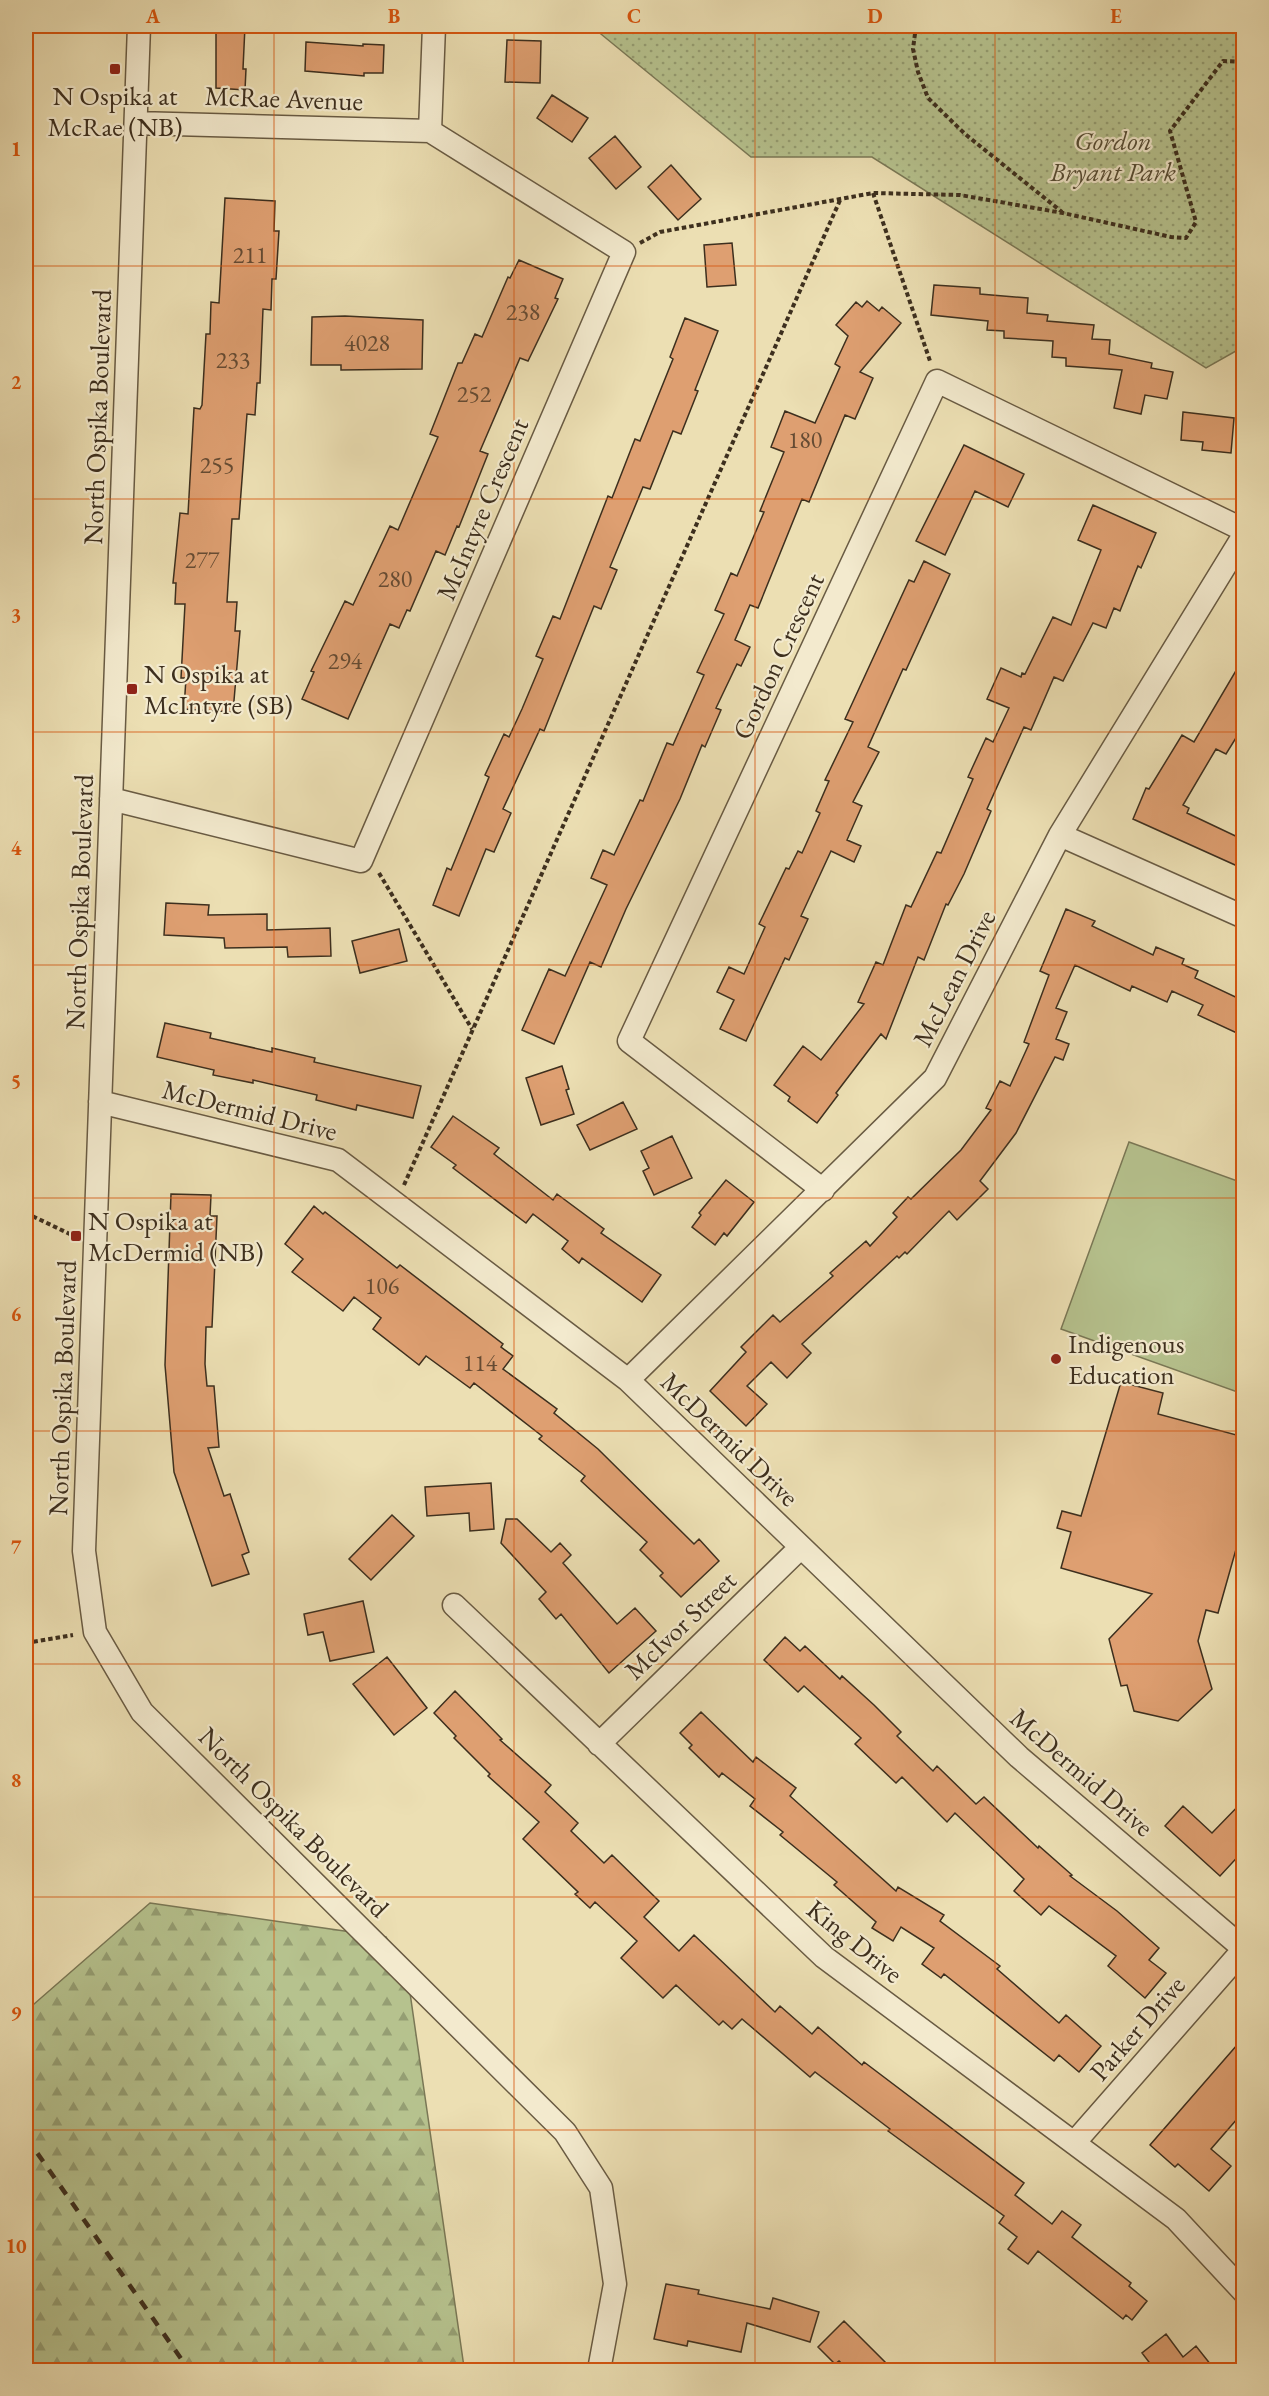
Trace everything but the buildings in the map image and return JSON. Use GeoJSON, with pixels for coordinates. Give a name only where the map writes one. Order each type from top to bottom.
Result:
{"type":"FeatureCollection","features":[{"type":"Feature","properties":{"kind":"street","name":"North Ospika Boulevard"},"geometry":{"type":"LineString","coordinates":[[140,26],[84,1551],[95,1632],[142,1712],[565,2132],[601,2188],[614,2273],[615,2284],[599,2370]]}},
{"type":"Feature","properties":{"kind":"street"},"geometry":{"type":"LineString","coordinates":[[434,26],[430,131],[624,252]]}},
{"type":"Feature","properties":{"kind":"street","name":"McRae Avenue"},"geometry":{"type":"LineString","coordinates":[[136,123],[430,131]]}},
{"type":"Feature","properties":{"kind":"street","name":"McIntyre Crescent"},"geometry":{"type":"LineString","coordinates":[[365,851],[624,252]]}},
{"type":"Feature","properties":{"kind":"street"},"geometry":{"type":"LineString","coordinates":[[937,381],[1244,530]]}},
{"type":"Feature","properties":{"kind":"street","name":"Gordon Crescent"},"geometry":{"type":"LineString","coordinates":[[823,1190],[629,1041],[937,381]]}},
{"type":"Feature","properties":{"kind":"street","name":"McLean Drive"},"geometry":{"type":"LineString","coordinates":[[628,1380],[935,1078],[1060,835],[1244,535]]}},
{"type":"Feature","properties":{"kind":"street"},"geometry":{"type":"LineString","coordinates":[[111,799],[361,861],[365,851]]}},
{"type":"Feature","properties":{"kind":"street"},"geometry":{"type":"LineString","coordinates":[[1060,835],[1244,916]]}},
{"type":"Feature","properties":{"kind":"street","name":"McDermid Drive"},"geometry":{"type":"LineString","coordinates":[[100,1102],[338,1160],[628,1380],[1019,1757],[1244,1949]]}},
{"type":"Feature","properties":{"kind":"street","name":"McIvor Street"},"geometry":{"type":"LineString","coordinates":[[599,1744],[801,1547]]}},
{"type":"Feature","properties":{"kind":"street","name":"King Drive"},"geometry":{"type":"LineString","coordinates":[[454,1605],[824,1957],[1176,2219],[1244,2292]]}},
{"type":"Feature","properties":{"kind":"street","name":"Parker Drive"},"geometry":{"type":"LineString","coordinates":[[1074,2143],[1244,1949]]}},
{"type":"Feature","properties":{"kind":"path"},"geometry":{"type":"LineString","coordinates":[[916,26],[913,49],[918,72],[928,98],[964,134],[1063,213]]}},
{"type":"Feature","properties":{"kind":"path"},"geometry":{"type":"LineString","coordinates":[[624,252],[660,232],[873,193],[960,195],[1063,213],[1171,237],[1186,238],[1196,222],[1170,131],[1223,61],[1244,62]]}},
{"type":"Feature","properties":{"kind":"path"},"geometry":{"type":"LineString","coordinates":[[873,193],[937,381]]}},
{"type":"Feature","properties":{"kind":"path"},"geometry":{"type":"LineString","coordinates":[[395,1203],[841,198]]}},
{"type":"Feature","properties":{"kind":"path"},"geometry":{"type":"LineString","coordinates":[[365,851],[472,1030]]}},
{"type":"Feature","properties":{"kind":"path"},"geometry":{"type":"LineString","coordinates":[[26,1213],[95,1246]]}},
{"type":"Feature","properties":{"kind":"path"},"geometry":{"type":"LineString","coordinates":[[26,1643],[95,1632]]}},
{"type":"Feature","properties":{"kind":"green space","name":"Gordon Bryant Park"},"geometry":{"type":"Polygon","coordinates":[[[596,26],[1243,26],[1243,347],[1206,368],[872,157],[751,157],[596,30],[596,26]]]}},
{"type":"Feature","properties":{"kind":"green space"},"geometry":{"type":"Polygon","coordinates":[[[1129,1142],[1243,1183],[1243,1394],[1061,1329],[1129,1142]]]}},
{"type":"Feature","properties":{"kind":"green space"},"geometry":{"type":"Polygon","coordinates":[[[150,1903],[386,1937],[408,1979],[464,2367],[459,2370],[26,2370],[26,2011],[150,1903]]]}},
{"type":"Feature","properties":{"kind":"railway"},"geometry":{"type":"LineString","coordinates":[[26,2137],[189,2370]]}},
{"type":"Feature","properties":{"kind":"place","name":"N Ospika at McRae (NB)"},"geometry":{"type":"Point","coordinates":[115,69]}},
{"type":"Feature","properties":{"kind":"place","name":"N Ospika at McIntyre (SB)"},"geometry":{"type":"Point","coordinates":[132,689]}},
{"type":"Feature","properties":{"kind":"place","name":"N Ospika at McDermid (NB)"},"geometry":{"type":"Point","coordinates":[76,1236]}},
{"type":"Feature","properties":{"kind":"place","name":"Indigenous Education"},"geometry":{"type":"Point","coordinates":[1056,1359]}}]}
